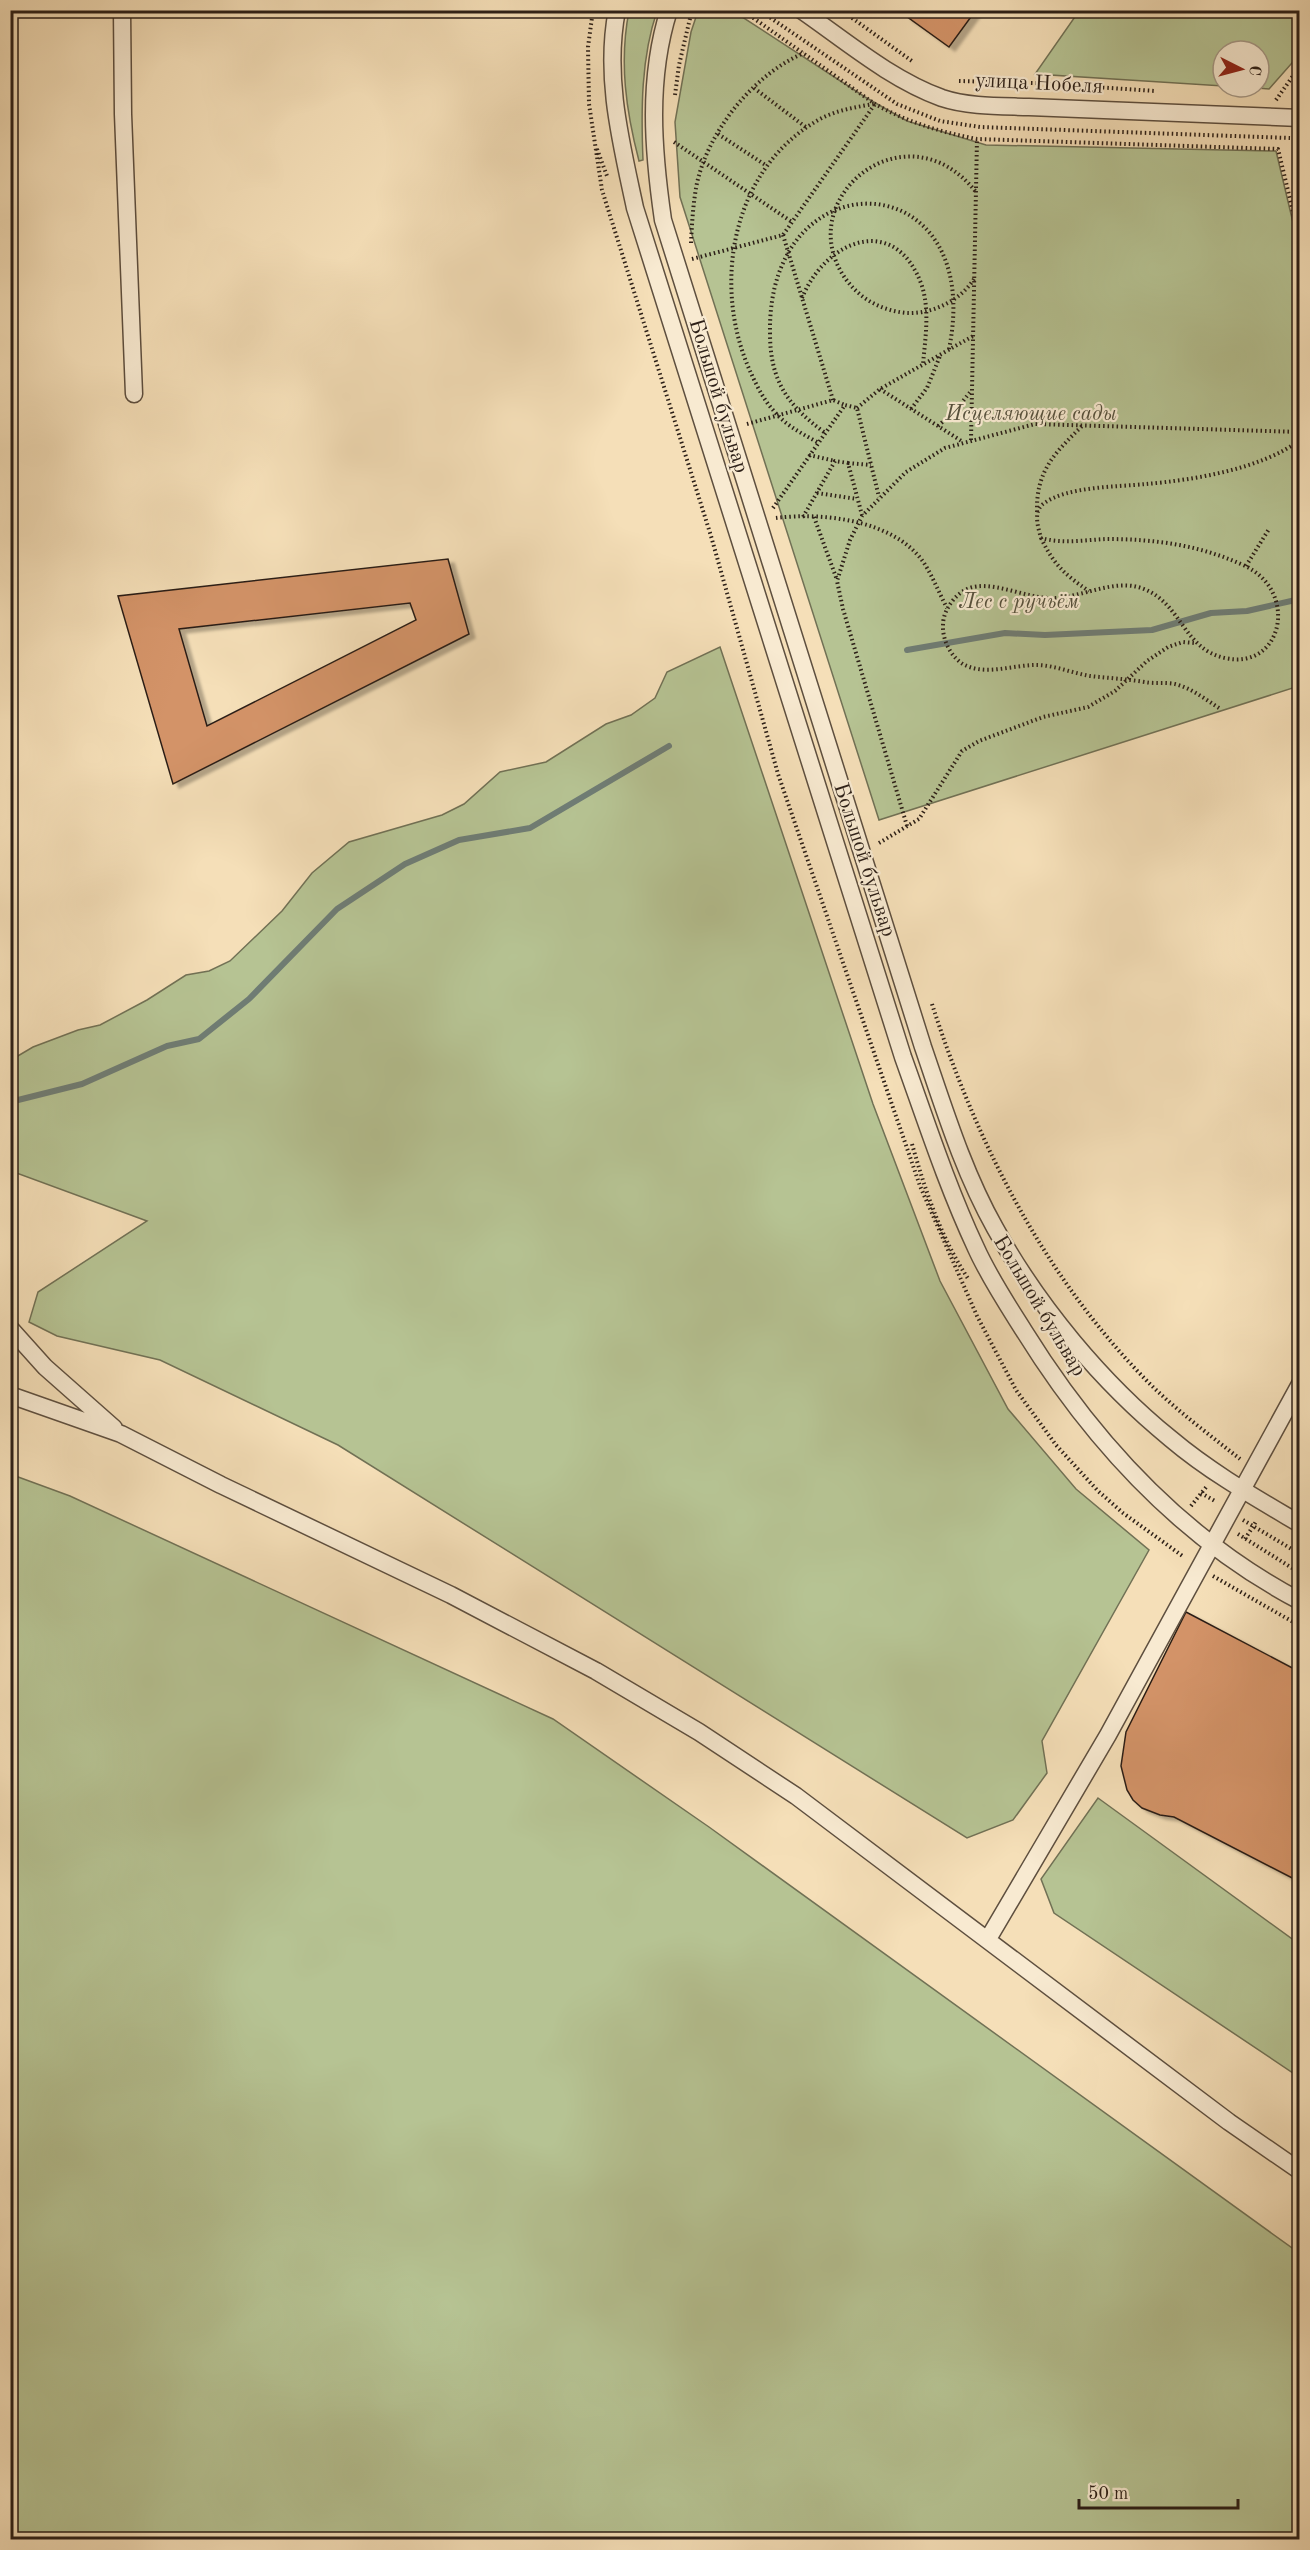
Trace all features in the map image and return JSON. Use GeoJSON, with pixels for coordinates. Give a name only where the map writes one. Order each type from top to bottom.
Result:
{"type":"FeatureCollection","features":[{"type":"Feature","properties":{"kind":"street"},"geometry":{"type":"LineString","coordinates":[[122,10],[123,126],[134,394]]}},
{"type":"Feature","properties":{"kind":"street","name":"Большой бульвар"},"geometry":{"type":"LineString","coordinates":[[617,10],[612,68],[616,120],[635,208],[903,1057],[944,1174],[977,1250],[1050,1372],[1091,1428],[1143,1486],[1179,1520],[1210,1544],[1299,1601]]}},
{"type":"Feature","properties":{"kind":"street","name":"Большой бульвар"},"geometry":{"type":"LineString","coordinates":[[669,10],[657,70],[653,112],[654,158],[663,220],[923,1047],[962,1159],[994,1227],[1033,1290],[1075,1344],[1132,1404],[1171,1440],[1217,1473],[1299,1524]]}},
{"type":"Feature","properties":{"kind":"street","name":"улица Нобеля"},"geometry":{"type":"LineString","coordinates":[[801,10],[905,82],[944,99],[984,105],[1299,118]]}},
{"type":"Feature","properties":{"kind":"street"},"geometry":{"type":"LineString","coordinates":[[10,1328],[45,1367],[121,1434]]}},
{"type":"Feature","properties":{"kind":"street"},"geometry":{"type":"LineString","coordinates":[[988,1939],[1108,1735],[1299,1384]]}},
{"type":"Feature","properties":{"kind":"street"},"geometry":{"type":"LineString","coordinates":[[10,1395],[121,1434],[221,1485],[451,1595],[596,1671],[699,1732],[796,1796],[1220,2115],[1299,2171]]}},
{"type":"Feature","properties":{"kind":"path"},"geometry":{"type":"LineString","coordinates":[[675,97],[679,65],[692,10]]}},
{"type":"Feature","properties":{"kind":"path"},"geometry":{"type":"LineString","coordinates":[[841,10],[921,66]]}},
{"type":"Feature","properties":{"kind":"path"},"geometry":{"type":"LineString","coordinates":[[692,259],[693,204],[704,163],[718,134],[733,111],[754,88],[784,63],[804,53]]}},
{"type":"Feature","properties":{"kind":"path"},"geometry":{"type":"LineString","coordinates":[[1266,99],[1277,100],[1299,66]]}},
{"type":"Feature","properties":{"kind":"path"},"geometry":{"type":"LineString","coordinates":[[953,81],[1035,83],[1162,92]]}},
{"type":"Feature","properties":{"kind":"path"},"geometry":{"type":"LineString","coordinates":[[754,88],[807,128]]}},
{"type":"Feature","properties":{"kind":"path"},"geometry":{"type":"LineString","coordinates":[[692,259],[733,248],[783,235],[875,104],[831,114],[807,128],[782,148],[767,166],[750,194],[742,213],[733,248],[730,286],[740,344],[763,396],[778,415],[790,427],[818,442]]}},
{"type":"Feature","properties":{"kind":"path"},"geometry":{"type":"LineString","coordinates":[[718,134],[767,166]]}},
{"type":"Feature","properties":{"kind":"path"},"geometry":{"type":"LineString","coordinates":[[970,440],[976,139]]}},
{"type":"Feature","properties":{"kind":"path"},"geometry":{"type":"LineString","coordinates":[[671,147],[671,140],[792,222]]}},
{"type":"Feature","properties":{"kind":"path"},"geometry":{"type":"LineString","coordinates":[[974,279],[954,299],[926,311],[897,312],[867,300],[844,276],[834,254],[832,230],[836,209],[849,184],[875,164],[907,156],[923,157],[946,165],[966,180],[976,192]]}},
{"type":"Feature","properties":{"kind":"path"},"geometry":{"type":"LineString","coordinates":[[824,432],[796,410],[774,371],[770,349],[770,325],[776,284],[789,253],[808,228],[836,209],[856,203],[880,204],[897,209],[922,225],[934,238],[950,270],[954,299],[950,349]]}},
{"type":"Feature","properties":{"kind":"path"},"geometry":{"type":"LineString","coordinates":[[783,235],[833,400]]}},
{"type":"Feature","properties":{"kind":"path"},"geometry":{"type":"LineString","coordinates":[[686,239],[696,270]]}},
{"type":"Feature","properties":{"kind":"path"},"geometry":{"type":"LineString","coordinates":[[802,298],[811,279],[834,254],[846,246],[860,241],[890,246],[913,268],[922,287],[926,311],[922,365]]}},
{"type":"Feature","properties":{"kind":"path"},"geometry":{"type":"LineString","coordinates":[[857,408],[880,389],[973,336]]}},
{"type":"Feature","properties":{"kind":"path"},"geometry":{"type":"LineString","coordinates":[[911,408],[927,388],[941,355]]}},
{"type":"Feature","properties":{"kind":"path"},"geometry":{"type":"LineString","coordinates":[[880,389],[963,442]]}},
{"type":"Feature","properties":{"kind":"path"},"geometry":{"type":"LineString","coordinates":[[938,426],[955,411],[972,390]]}},
{"type":"Feature","properties":{"kind":"path"},"geometry":{"type":"LineString","coordinates":[[747,424],[833,400],[857,408]]}},
{"type":"Feature","properties":{"kind":"path"},"geometry":{"type":"LineString","coordinates":[[773,508],[844,405]]}},
{"type":"Feature","properties":{"kind":"path"},"geometry":{"type":"LineString","coordinates":[[857,408],[879,498]]}},
{"type":"Feature","properties":{"kind":"path"},"geometry":{"type":"LineString","coordinates":[[743,413],[750,433]]}},
{"type":"Feature","properties":{"kind":"path"},"geometry":{"type":"LineString","coordinates":[[837,581],[850,540],[862,516],[906,472],[945,448],[963,442],[1035,424],[1299,432]]}},
{"type":"Feature","properties":{"kind":"path"},"geometry":{"type":"LineString","coordinates":[[1083,425],[1052,456],[1039,482],[1037,526],[1052,560],[1067,576],[1090,591]]}},
{"type":"Feature","properties":{"kind":"path"},"geometry":{"type":"LineString","coordinates":[[1037,513],[1042,504],[1059,497],[1089,489],[1149,484],[1221,471],[1255,462],[1287,449],[1299,440]]}},
{"type":"Feature","properties":{"kind":"path"},"geometry":{"type":"LineString","coordinates":[[809,455],[835,461],[872,465]]}},
{"type":"Feature","properties":{"kind":"path"},"geometry":{"type":"LineString","coordinates":[[803,517],[835,461]]}},
{"type":"Feature","properties":{"kind":"path"},"geometry":{"type":"LineString","coordinates":[[848,463],[862,516]]}},
{"type":"Feature","properties":{"kind":"path"},"geometry":{"type":"LineString","coordinates":[[817,493],[858,498]]}},
{"type":"Feature","properties":{"kind":"path"},"geometry":{"type":"LineString","coordinates":[[771,502],[778,525]]}},
{"type":"Feature","properties":{"kind":"path"},"geometry":{"type":"LineString","coordinates":[[776,518],[814,517],[859,521],[899,539],[923,561],[947,608]]}},
{"type":"Feature","properties":{"kind":"path"},"geometry":{"type":"LineString","coordinates":[[814,517],[837,581],[843,609],[907,826]]}},
{"type":"Feature","properties":{"kind":"path"},"geometry":{"type":"LineString","coordinates":[[1246,566],[1269,529]]}},
{"type":"Feature","properties":{"kind":"path"},"geometry":{"type":"LineString","coordinates":[[1041,538],[1053,541],[1109,539],[1166,541],[1205,549],[1246,566],[1270,585],[1277,600],[1279,616],[1277,630],[1270,643],[1260,652],[1248,658],[1234,660],[1211,655],[1195,643],[1172,610],[1144,589],[1129,585],[1090,591],[1067,598],[1049,598],[1025,596],[988,585],[966,589],[947,608],[942,629],[945,641],[962,664],[985,670],[1039,665],[1090,676],[1175,684],[1199,694],[1219,708]]}},
{"type":"Feature","properties":{"kind":"path"},"geometry":{"type":"LineString","coordinates":[[879,843],[919,819],[962,751],[979,741],[1043,717],[1088,707],[1114,691],[1147,661],[1168,647],[1184,642],[1195,643]]}},
{"type":"Feature","properties":{"kind":"path"},"geometry":{"type":"LineString","coordinates":[[875,833],[883,854]]}},
{"type":"Feature","properties":{"kind":"path"},"geometry":{"type":"LineString","coordinates":[[929,997],[967,1103],[996,1167],[1014,1201],[1073,1294],[1151,1385],[1252,1469]]}},
{"type":"Feature","properties":{"kind":"path"},"geometry":{"type":"LineString","coordinates":[[1163,1542],[1233,1453]]}},
{"type":"Feature","properties":{"kind":"path"},"geometry":{"type":"LineString","coordinates":[[1220,1581],[1266,1505]]}},
{"type":"Feature","properties":{"kind":"path"},"geometry":{"type":"LineString","coordinates":[[1253,1527],[1299,1554]]}},
{"type":"Feature","properties":{"kind":"path"},"geometry":{"type":"LineString","coordinates":[[1246,1538],[1299,1573]]}},
{"type":"Feature","properties":{"kind":"green space"},"geometry":{"type":"Polygon","coordinates":[[[629,11],[657,11],[645,66],[642,103],[643,160],[639,161],[625,86],[626,30],[629,11]]]}},
{"type":"Feature","properties":{"kind":"green space","name":"Исцеляющие сады"},"geometry":{"type":"Polygon","coordinates":[[[698,11],[733,11],[865,97],[907,121],[986,145],[1276,151],[1300,252],[1299,686],[879,820],[680,197],[675,122],[691,32],[698,11]]]}},
{"type":"Feature","properties":{"kind":"green space"},"geometry":{"type":"Polygon","coordinates":[[[1079,11],[1299,11],[1299,55],[1271,87],[1271,39],[1211,39],[1211,85],[1035,74],[1079,11]]]}},
{"type":"Feature","properties":{"kind":"green space"},"geometry":{"type":"Polygon","coordinates":[[[720,647],[873,1104],[940,1281],[1008,1409],[1076,1489],[1149,1550],[1042,1741],[1047,1773],[1013,1820],[967,1838],[338,1445],[160,1360],[57,1336],[29,1322],[38,1292],[147,1221],[11,1171],[11,1060],[33,1047],[78,1030],[100,1025],[147,1000],[186,975],[209,971],[230,961],[282,911],[312,873],[349,842],[442,815],[464,804],[500,772],[546,762],[606,724],[631,715],[655,698],[667,672],[720,647]]]}},
{"type":"Feature","properties":{"kind":"green space"},"geometry":{"type":"Polygon","coordinates":[[[10,1474],[70,1496],[553,1719],[709,1827],[1299,2253],[1299,2539],[11,2539],[10,1474]]]}},
{"type":"Feature","properties":{"kind":"green space"},"geometry":{"type":"Polygon","coordinates":[[[1098,1798],[1299,1944],[1299,2077],[1054,1913],[1041,1879],[1098,1798]]]}},
{"type":"Feature","properties":{"kind":"building"},"geometry":{"type":"Polygon","coordinates":[[[910,10],[976,10],[949,47],[906,16],[910,10]]]}},
{"type":"Feature","properties":{"kind":"building"},"geometry":{"type":"Polygon","coordinates":[[[448,559],[469,634],[173,784],[118,596],[448,559]],[[410,603],[179,629],[207,726],[416,620],[410,603]]]}},
{"type":"Feature","properties":{"kind":"building"},"geometry":{"type":"Polygon","coordinates":[[[1186,1612],[1300,1672],[1300,1882],[1174,1817],[1160,1815],[1142,1808],[1127,1790],[1121,1766],[1126,1732],[1186,1612]]]}},
{"type":"Feature","properties":{"kind":"waterway"},"geometry":{"type":"LineString","coordinates":[[907,650],[1005,633],[1045,635],[1152,630],[1211,613],[1247,611],[1300,599]]}},
{"type":"Feature","properties":{"kind":"waterway"},"geometry":{"type":"LineString","coordinates":[[10,1102],[82,1084],[167,1046],[199,1039],[249,999],[337,909],[405,864],[459,840],[530,828],[669,746]]}},
{"type":"Feature","properties":{"kind":"park label","name":"Лес с ручьём"},"geometry":{"type":"Point","coordinates":[1019,602]}}]}
